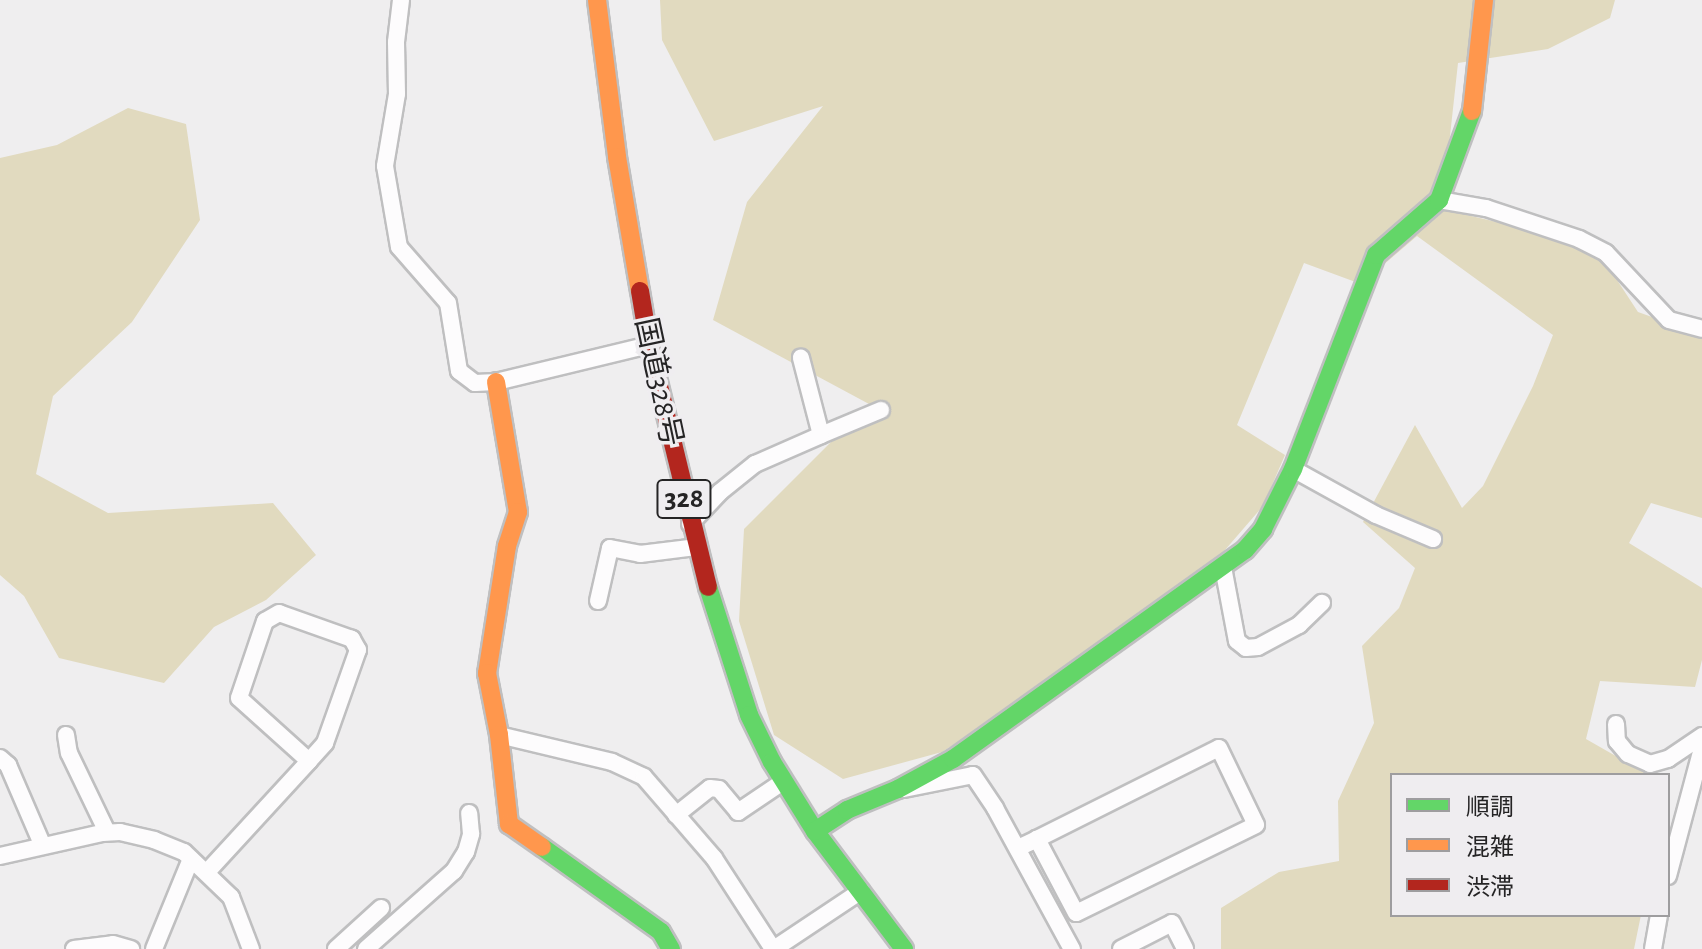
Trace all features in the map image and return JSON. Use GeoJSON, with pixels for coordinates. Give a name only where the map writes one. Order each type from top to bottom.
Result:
{"type":"FeatureCollection","features":[{"type":"Feature","properties":{"kind":"main road","name":"国道328号"},"geometry":{"type":"LineString","coordinates":[[597,0],[617,157],[649,345],[696,547],[749,715],[815,831],[904,949]]}},
{"type":"Feature","properties":{"kind":"main road"},"geometry":{"type":"LineString","coordinates":[[815,831],[847,810],[898,789],[997,729],[1223,567],[1263,529],[1293,469],[1376,255],[1439,200],[1471,122],[1484,0]]}},
{"type":"Feature","properties":{"kind":"main road"},"geometry":{"type":"LineString","coordinates":[[496,382],[518,512],[507,546],[487,673],[499,735],[509,824],[661,932],[671,949]]}},
{"type":"Feature","properties":{"kind":"street"},"geometry":{"type":"LineString","coordinates":[[401,0],[396,42],[397,94],[385,166],[399,247],[448,303],[459,371],[475,383],[496,382],[649,345]]}},
{"type":"Feature","properties":{"kind":"street"},"geometry":{"type":"LineString","coordinates":[[1439,200],[1486,208],[1579,239],[1606,253],[1669,320],[1702,329]]}},
{"type":"Feature","properties":{"kind":"street"},"geometry":{"type":"LineString","coordinates":[[801,358],[821,435]]}},
{"type":"Feature","properties":{"kind":"street"},"geometry":{"type":"LineString","coordinates":[[690,524],[720,492],[755,464],[881,410]]}},
{"type":"Feature","properties":{"kind":"street"},"geometry":{"type":"LineString","coordinates":[[1293,469],[1376,515],[1433,539]]}},
{"type":"Feature","properties":{"kind":"street"},"geometry":{"type":"LineString","coordinates":[[598,601],[610,548],[640,554],[696,547]]}},
{"type":"Feature","properties":{"kind":"street"},"geometry":{"type":"LineString","coordinates":[[1223,567],[1237,641],[1246,648],[1258,647],[1299,625],[1322,603]]}},
{"type":"Feature","properties":{"kind":"street"},"geometry":{"type":"LineString","coordinates":[[207,872],[309,761],[325,743],[358,650],[352,639],[279,613],[265,621],[239,698],[309,761]]}},
{"type":"Feature","properties":{"kind":"street"},"geometry":{"type":"LineString","coordinates":[[1616,724],[1617,741],[1628,754],[1650,764],[1668,759],[1702,736]]}},
{"type":"Feature","properties":{"kind":"street"},"geometry":{"type":"LineString","coordinates":[[66,735],[69,753],[107,832]]}},
{"type":"Feature","properties":{"kind":"street"},"geometry":{"type":"LineString","coordinates":[[499,735],[612,762],[644,777],[714,858],[773,949],[861,891]]}},
{"type":"Feature","properties":{"kind":"street"},"geometry":{"type":"LineString","coordinates":[[1018,848],[1219,748],[1256,825],[1076,913],[1037,839]]}},
{"type":"Feature","properties":{"kind":"street"},"geometry":{"type":"LineString","coordinates":[[1670,868],[1702,748]]}},
{"type":"Feature","properties":{"kind":"street"},"geometry":{"type":"LineString","coordinates":[[0,758],[8,765],[42,844]]}},
{"type":"Feature","properties":{"kind":"street"},"geometry":{"type":"LineString","coordinates":[[898,789],[973,775],[1018,848],[1072,949]]}},
{"type":"Feature","properties":{"kind":"street"},"geometry":{"type":"LineString","coordinates":[[676,815],[710,788],[719,789],[738,812],[784,781]]}},
{"type":"Feature","properties":{"kind":"street"},"geometry":{"type":"LineString","coordinates":[[366,949],[454,871],[466,852],[471,834],[469,813]]}},
{"type":"Feature","properties":{"kind":"street"},"geometry":{"type":"LineString","coordinates":[[0,856],[42,844],[107,832],[154,840],[191,859],[231,897],[251,949]]}},
{"type":"Feature","properties":{"kind":"street"},"geometry":{"type":"LineString","coordinates":[[154,949],[191,859]]}},
{"type":"Feature","properties":{"kind":"street"},"geometry":{"type":"LineString","coordinates":[[336,949],[381,908]]}},
{"type":"Feature","properties":{"kind":"street"},"geometry":{"type":"LineString","coordinates":[[1653,949],[1659,917]]}},
{"type":"Feature","properties":{"kind":"street"},"geometry":{"type":"LineString","coordinates":[[1121,949],[1172,923],[1185,949]]}},
{"type":"Feature","properties":{"kind":"street"},"geometry":{"type":"LineString","coordinates":[[74,949],[113,944],[131,949]]}},
{"type":"Feature","properties":{"kind":"shaded area"},"geometry":{"type":"Polygon","coordinates":[[[660,0],[1615,0],[1610,18],[1548,49],[1458,63],[1442,209],[1594,245],[1638,312],[1702,335],[1702,518],[1651,503],[1629,543],[1702,588],[1702,660],[1695,687],[1600,681],[1586,739],[1646,773],[1390,773],[1390,917],[1641,917],[1634,949],[1221,949],[1221,908],[1279,872],[1339,861],[1338,801],[1374,723],[1362,646],[1399,608],[1415,568],[1363,522],[1415,425],[1462,508],[1483,486],[1533,386],[1553,335],[1417,236],[1361,284],[1304,263],[1237,425],[1285,455],[1263,506],[1193,587],[1092,657],[942,752],[843,779],[774,735],[739,621],[744,529],[869,404],[713,320],[747,202],[823,106],[714,141],[662,40],[660,0]]]}},
{"type":"Feature","properties":{"kind":"shaded area"},"geometry":{"type":"Polygon","coordinates":[[[128,108],[186,124],[200,220],[132,322],[53,396],[36,474],[108,513],[273,503],[316,555],[266,600],[214,627],[164,683],[59,658],[24,596],[0,575],[0,158],[57,145],[128,108]]]}},
{"type":"Feature","properties":{"kind":"traffic: fast"},"geometry":{"type":"LineString","coordinates":[[815,831],[847,810],[898,789],[953,759],[1245,550],[1263,529],[1293,469],[1376,255],[1439,200],[1472,111]]}},
{"type":"Feature","properties":{"kind":"traffic: fast"},"geometry":{"type":"LineString","coordinates":[[708,587],[749,715],[772,762],[815,831],[904,949]]}},
{"type":"Feature","properties":{"kind":"traffic: fast"},"geometry":{"type":"LineString","coordinates":[[542,847],[661,932],[671,949]]}},
{"type":"Feature","properties":{"kind":"traffic: slow"},"geometry":{"type":"LineString","coordinates":[[597,0],[617,157],[640,291]]}},
{"type":"Feature","properties":{"kind":"traffic: slow"},"geometry":{"type":"LineString","coordinates":[[1472,111],[1484,0]]}},
{"type":"Feature","properties":{"kind":"traffic: slow"},"geometry":{"type":"LineString","coordinates":[[496,382],[518,512],[507,546],[487,673],[499,735],[509,824],[542,847]]}},
{"type":"Feature","properties":{"kind":"traffic: jam"},"geometry":{"type":"LineString","coordinates":[[640,291],[649,345],[708,587]]}}]}
